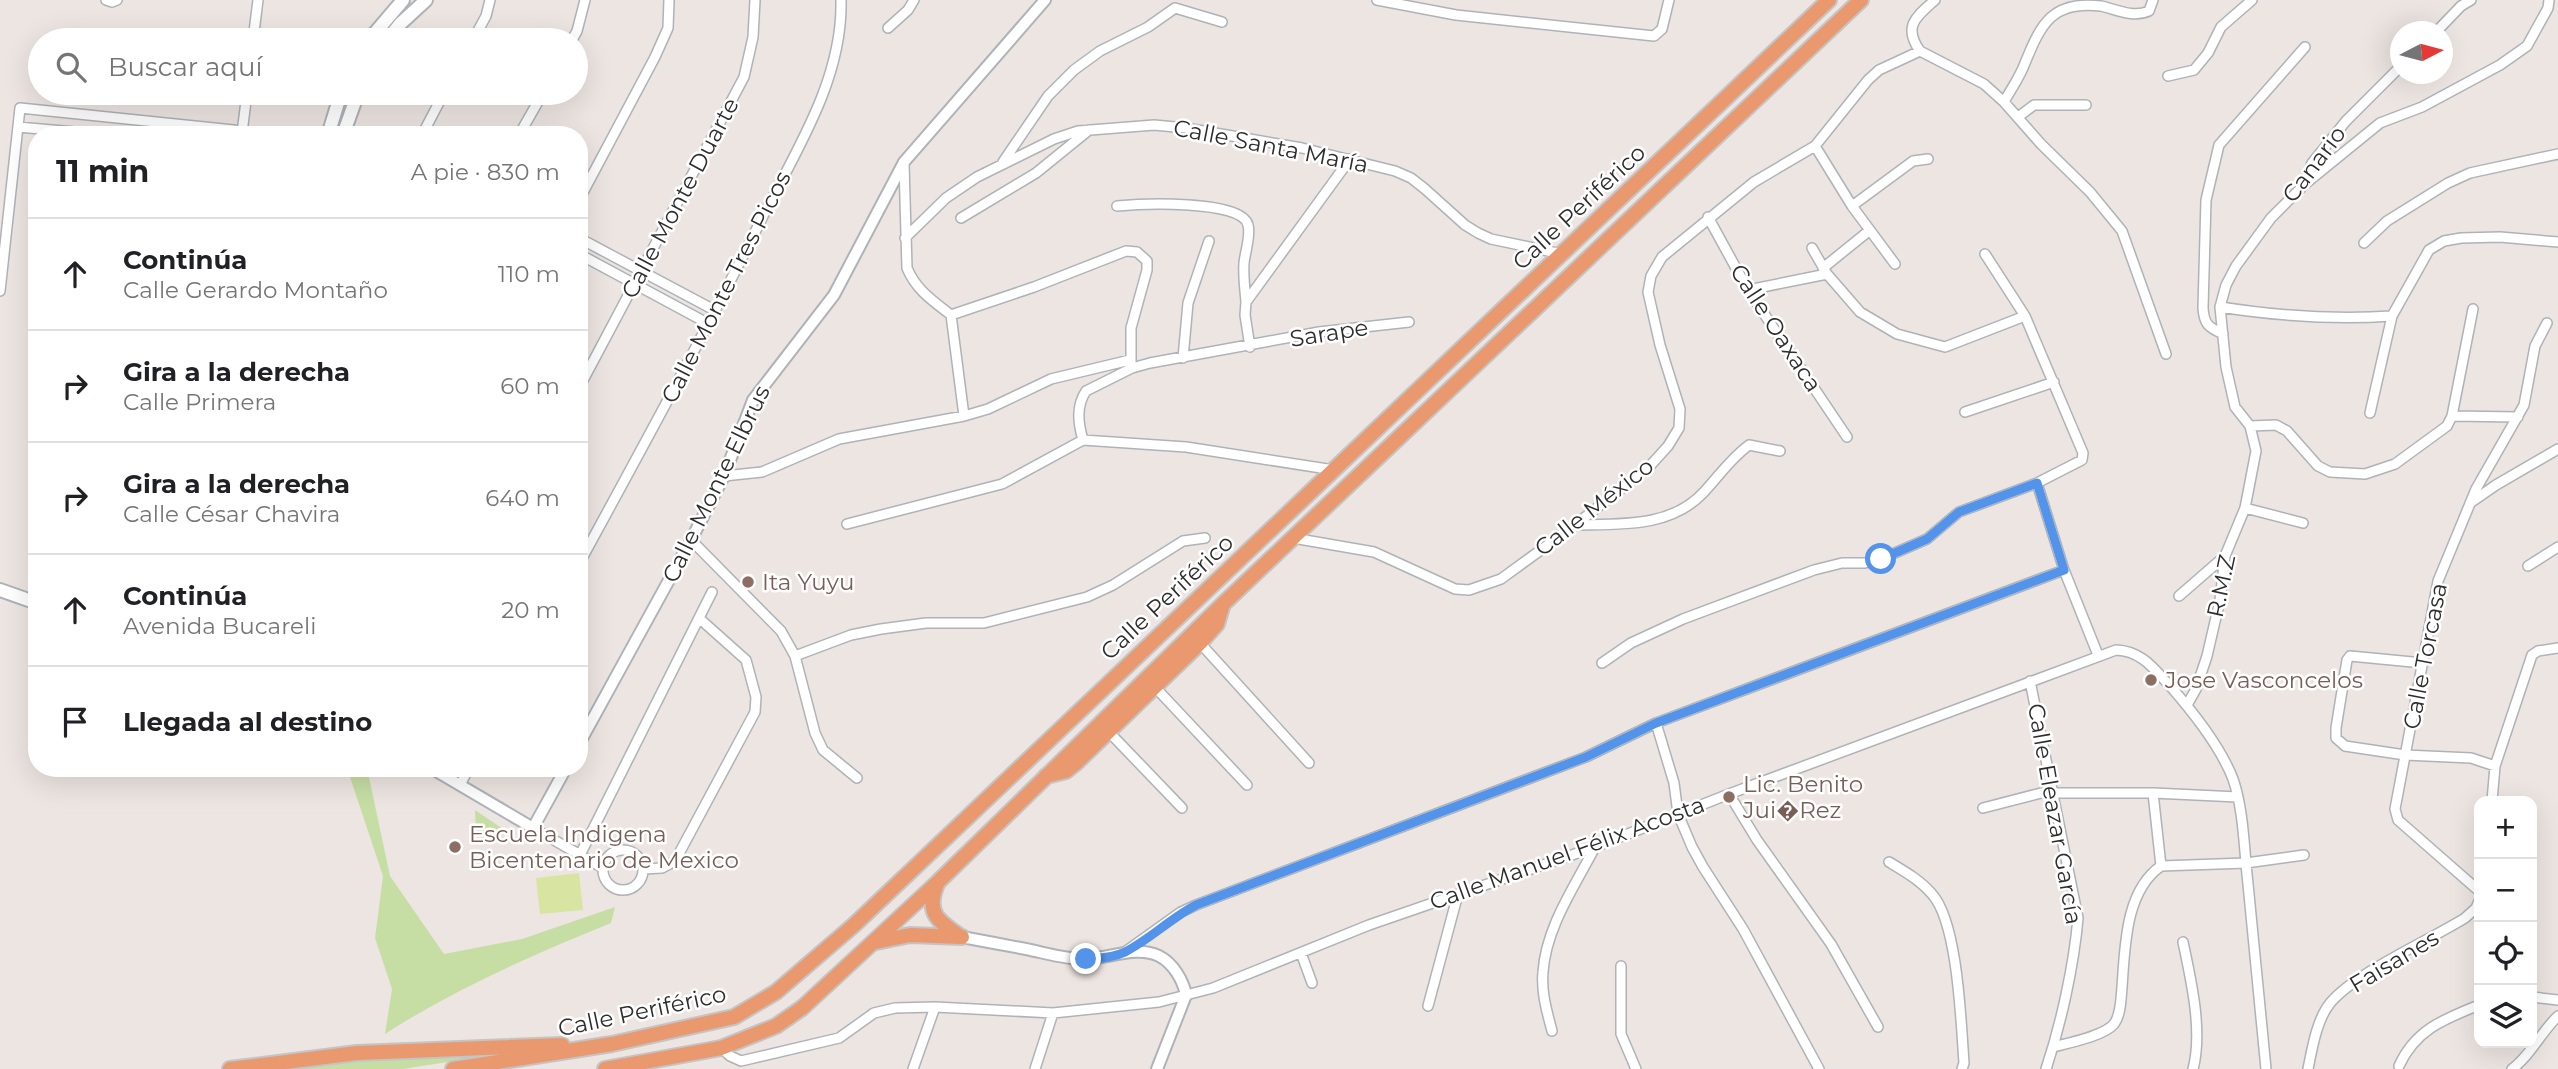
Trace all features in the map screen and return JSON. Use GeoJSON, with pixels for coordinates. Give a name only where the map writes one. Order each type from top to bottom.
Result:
{"type":"FeatureCollection","features":[{"type":"Feature","properties":{"kind":"highway","name":"Calle Periférico"},"geometry":{"type":"LineString","coordinates":[[453,1069],[592,1047],[714,1023],[734,1017],[776,992],[854,925],[1829,0]]}},
{"type":"Feature","properties":{"kind":"highway","name":"Calle Periférico"},"geometry":{"type":"LineString","coordinates":[[605,1069],[722,1048],[756,1036],[793,1016],[937,883],[1222,605],[1861,0]]}},
{"type":"Feature","properties":{"kind":"highway"},"geometry":{"type":"LineString","coordinates":[[1045,776],[1066,771],[1200,643],[1217,624],[1222,605]]}},
{"type":"Feature","properties":{"kind":"highway"},"geometry":{"type":"LineString","coordinates":[[937,883],[931,900],[934,915],[962,937]]}},
{"type":"Feature","properties":{"kind":"highway"},"geometry":{"type":"LineString","coordinates":[[871,944],[900,936],[962,937]]}},
{"type":"Feature","properties":{"kind":"highway"},"geometry":{"type":"LineString","coordinates":[[230,1069],[357,1054],[531,1045],[592,1047]]}},
{"type":"Feature","properties":{"kind":"main road"},"geometry":{"type":"LineString","coordinates":[[380,28],[402,0]]}},
{"type":"Feature","properties":{"kind":"main road"},"geometry":{"type":"LineString","coordinates":[[397,28],[426,0]]}},
{"type":"Feature","properties":{"kind":"main road"},"geometry":{"type":"LineString","coordinates":[[331,126],[337,105]]}},
{"type":"Feature","properties":{"kind":"main road"},"geometry":{"type":"LineString","coordinates":[[346,126],[354,105]]}},
{"type":"Feature","properties":{"kind":"main road"},"geometry":{"type":"LineString","coordinates":[[0,590],[28,600]]}},
{"type":"Feature","properties":{"kind":"street"},"geometry":{"type":"LineString","coordinates":[[106,0],[117,0]]}},
{"type":"Feature","properties":{"kind":"street"},"geometry":{"type":"LineString","coordinates":[[254,28],[258,0]]}},
{"type":"Feature","properties":{"kind":"street"},"geometry":{"type":"LineString","coordinates":[[480,28],[490,0]]}},
{"type":"Feature","properties":{"kind":"street"},"geometry":{"type":"LineString","coordinates":[[578,28],[585,0]]}},
{"type":"Feature","properties":{"kind":"street"},"geometry":{"type":"LineString","coordinates":[[588,183],[668,28],[669,0]]}},
{"type":"Feature","properties":{"kind":"street","name":"Calle Monte Duarte"},"geometry":{"type":"LineString","coordinates":[[588,371],[744,77],[753,37],[755,0]]}},
{"type":"Feature","properties":{"kind":"street","name":"Calle Monte Tres Picos"},"geometry":{"type":"LineString","coordinates":[[588,547],[716,311],[824,95],[838,40],[841,0]]}},
{"type":"Feature","properties":{"kind":"street"},"geometry":{"type":"LineString","coordinates":[[888,28],[908,10],[914,0]]}},
{"type":"Feature","properties":{"kind":"street","name":"Calle Monte Elbrus"},"geometry":{"type":"LineString","coordinates":[[588,728],[724,476],[753,400],[834,295],[904,162],[1045,0]]}},
{"type":"Feature","properties":{"kind":"street"},"geometry":{"type":"LineString","coordinates":[[1377,0],[1456,15],[1654,36],[1660,33],[1670,0]]}},
{"type":"Feature","properties":{"kind":"street"},"geometry":{"type":"LineString","coordinates":[[1936,0],[1915,18],[1911,32],[1914,42],[1920,51],[1984,84],[2004,102],[2041,144],[2090,192],[2122,231],[2166,354]]}},
{"type":"Feature","properties":{"kind":"street"},"geometry":{"type":"LineString","coordinates":[[2004,102],[2036,36],[2052,13],[2082,3],[2133,15],[2142,14],[2149,11],[2152,0]]}},
{"type":"Feature","properties":{"kind":"street"},"geometry":{"type":"LineString","coordinates":[[2168,76],[2194,70],[2214,43],[2221,27],[2252,0]]}},
{"type":"Feature","properties":{"kind":"street"},"geometry":{"type":"LineString","coordinates":[[2447,21],[2471,0]]}},
{"type":"Feature","properties":{"kind":"street"},"geometry":{"type":"LineString","coordinates":[[2304,185],[2380,122],[2433,101],[2500,65],[2527,46],[2548,8],[2549,0]]}},
{"type":"Feature","properties":{"kind":"street"},"geometry":{"type":"LineString","coordinates":[[1002,164],[1048,96],[1087,60],[1148,27],[1175,8],[1222,22]]}},
{"type":"Feature","properties":{"kind":"street"},"geometry":{"type":"LineString","coordinates":[[2223,334],[2209,328],[2204,322],[2203,308],[2206,200],[2219,145],[2305,47]]}},
{"type":"Feature","properties":{"kind":"street","name":"Calle México"},"geometry":{"type":"LineString","coordinates":[[1293,538],[1374,552],[1455,589],[1469,590],[1501,579],[1576,525],[1649,467],[1668,446],[1679,428],[1680,409],[1660,345],[1648,292],[1651,276],[1662,257],[1754,182],[1815,146],[1879,70],[1920,51]]}},
{"type":"Feature","properties":{"kind":"street","name":"Canario"},"geometry":{"type":"LineString","coordinates":[[2250,426],[2235,408],[2226,367],[2220,307],[2226,285],[2236,266],[2271,218],[2304,185],[2312,163],[2346,121],[2390,77]]}},
{"type":"Feature","properties":{"kind":"street"},"geometry":{"type":"LineString","coordinates":[[243,126],[245,105]]}},
{"type":"Feature","properties":{"kind":"street"},"geometry":{"type":"LineString","coordinates":[[427,126],[438,105]]}},
{"type":"Feature","properties":{"kind":"street"},"geometry":{"type":"LineString","coordinates":[[524,126],[536,105]]}},
{"type":"Feature","properties":{"kind":"street"},"geometry":{"type":"LineString","coordinates":[[2018,117],[2034,105],[2086,106]]}},
{"type":"Feature","properties":{"kind":"street"},"geometry":{"type":"LineString","coordinates":[[0,291],[20,108],[186,126]]}},
{"type":"Feature","properties":{"kind":"street","name":"Calle Santa María"},"geometry":{"type":"LineString","coordinates":[[905,238],[946,198],[977,177],[1054,139],[1091,129],[1154,125],[1302,148],[1395,171],[1410,178],[1478,233],[1491,239],[1562,254]]}},
{"type":"Feature","properties":{"kind":"street"},"geometry":{"type":"LineString","coordinates":[[18,127],[28,128]]}},
{"type":"Feature","properties":{"kind":"street"},"geometry":{"type":"LineString","coordinates":[[961,218],[1036,173],[1091,129]]}},
{"type":"Feature","properties":{"kind":"street"},"geometry":{"type":"LineString","coordinates":[[1815,146],[1852,206],[1895,264]]}},
{"type":"Feature","properties":{"kind":"street"},"geometry":{"type":"LineString","coordinates":[[2364,243],[2388,220],[2448,183],[2470,173],[2557,156]]}},
{"type":"Feature","properties":{"kind":"street"},"geometry":{"type":"LineString","coordinates":[[1246,302],[1350,159]]}},
{"type":"Feature","properties":{"kind":"street"},"geometry":{"type":"LineString","coordinates":[[1852,206],[1913,161],[1928,159]]}},
{"type":"Feature","properties":{"kind":"street"},"geometry":{"type":"LineString","coordinates":[[904,162],[905,257],[912,281],[951,315],[964,416]]}},
{"type":"Feature","properties":{"kind":"street"},"geometry":{"type":"LineString","coordinates":[[1117,206],[1189,204],[1231,212],[1244,218],[1249,227],[1243,276],[1250,347]]}},
{"type":"Feature","properties":{"kind":"street","name":"Calle Oaxaca"},"geometry":{"type":"LineString","coordinates":[[1709,217],[1748,290],[1847,437]]}},
{"type":"Feature","properties":{"kind":"street"},"geometry":{"type":"LineString","coordinates":[[1748,290],[1825,271],[1870,230]]}},
{"type":"Feature","properties":{"kind":"street"},"geometry":{"type":"LineString","coordinates":[[2370,413],[2392,316],[2429,250],[2444,241],[2461,238],[2500,237],[2558,242]]}},
{"type":"Feature","properties":{"kind":"street"},"geometry":{"type":"LineString","coordinates":[[1183,358],[1188,303],[1209,241]]}},
{"type":"Feature","properties":{"kind":"street"},"geometry":{"type":"LineString","coordinates":[[588,243],[716,311]]}},
{"type":"Feature","properties":{"kind":"street"},"geometry":{"type":"LineString","coordinates":[[1812,248],[1825,271],[1860,312],[1886,329],[1945,347],[2025,316]]}},
{"type":"Feature","properties":{"kind":"street"},"geometry":{"type":"LineString","coordinates":[[951,315],[1034,287],[1126,251],[1137,251],[1147,261],[1147,270],[1131,328],[1131,364]]}},
{"type":"Feature","properties":{"kind":"street"},"geometry":{"type":"LineString","coordinates":[[1602,663],[1631,643],[1683,619],[1827,566],[1881,559],[1927,539],[1959,512],[2037,483],[2082,460],[2084,456],[2025,316],[1985,254]]}},
{"type":"Feature","properties":{"kind":"street"},"geometry":{"type":"LineString","coordinates":[[588,259],[709,324]]}},
{"type":"Feature","properties":{"kind":"street"},"geometry":{"type":"LineString","coordinates":[[2220,307],[2283,316],[2349,319],[2392,316]]}},
{"type":"Feature","properties":{"kind":"street"},"geometry":{"type":"LineString","coordinates":[[2250,426],[2276,425],[2287,431],[2318,466],[2329,472],[2365,474],[2395,464],[2447,426],[2452,416],[2473,309]]}},
{"type":"Feature","properties":{"kind":"street","name":"Sarape"},"geometry":{"type":"LineString","coordinates":[[1131,364],[1250,347],[1329,331],[1409,322]]}},
{"type":"Feature","properties":{"kind":"street","name":"Calle Torcasa"},"geometry":{"type":"LineString","coordinates":[[2474,887],[2398,820],[2395,808],[2438,581],[2476,489],[2518,417],[2528,392],[2535,346],[2547,323]]}},
{"type":"Feature","properties":{"kind":"street"},"geometry":{"type":"LineString","coordinates":[[724,476],[762,472],[839,439],[964,416],[988,409],[1051,379],[1131,364]]}},
{"type":"Feature","properties":{"kind":"street"},"geometry":{"type":"LineString","coordinates":[[1083,440],[1079,426],[1079,408],[1086,391],[1131,364]]}},
{"type":"Feature","properties":{"kind":"street"},"geometry":{"type":"LineString","coordinates":[[1965,412],[2054,382]]}},
{"type":"Feature","properties":{"kind":"street"},"geometry":{"type":"LineString","coordinates":[[2452,416],[2518,417]]}},
{"type":"Feature","properties":{"kind":"street","name":"R.M.Z"},"geometry":{"type":"LineString","coordinates":[[2187,705],[2196,689],[2207,656],[2220,600],[2225,556],[2245,508],[2256,451],[2250,426]]}},
{"type":"Feature","properties":{"kind":"street"},"geometry":{"type":"LineString","coordinates":[[847,524],[1002,484],[1083,440],[1186,447],[1334,470]]}},
{"type":"Feature","properties":{"kind":"street"},"geometry":{"type":"LineString","coordinates":[[2470,503],[2554,451],[2558,440]]}},
{"type":"Feature","properties":{"kind":"street"},"geometry":{"type":"LineString","coordinates":[[1576,525],[1654,521],[1676,512],[1702,495],[1734,456],[1749,445],[1780,452]]}},
{"type":"Feature","properties":{"kind":"street"},"geometry":{"type":"LineString","coordinates":[[2037,483],[2064,570],[2098,655]]}},
{"type":"Feature","properties":{"kind":"street"},"geometry":{"type":"LineString","coordinates":[[2245,508],[2303,523]]}},
{"type":"Feature","properties":{"kind":"street"},"geometry":{"type":"LineString","coordinates":[[795,656],[851,635],[926,622],[984,624],[1087,597],[1113,585],[1183,541],[1205,538]]}},
{"type":"Feature","properties":{"kind":"street"},"geometry":{"type":"LineString","coordinates":[[691,540],[781,631],[795,656],[815,733],[823,750],[857,778]]}},
{"type":"Feature","properties":{"kind":"street"},"geometry":{"type":"LineString","coordinates":[[2528,566],[2558,547]]}},
{"type":"Feature","properties":{"kind":"street"},"geometry":{"type":"LineString","coordinates":[[2179,596],[2225,556]]}},
{"type":"Feature","properties":{"kind":"street"},"geometry":{"type":"LineString","coordinates":[[1124,953],[1181,912],[1196,905],[1586,757],[1656,723],[2064,570]]}},
{"type":"Feature","properties":{"kind":"street"},"geometry":{"type":"LineString","coordinates":[[580,855],[712,592]]}},
{"type":"Feature","properties":{"kind":"street"},"geometry":{"type":"LineString","coordinates":[[643,869],[662,868],[675,861],[755,712],[756,697],[746,660],[700,619]]}},
{"type":"Feature","properties":{"kind":"street"},"geometry":{"type":"LineString","coordinates":[[1200,643],[1309,762]]}},
{"type":"Feature","properties":{"kind":"street"},"geometry":{"type":"LineString","coordinates":[[2493,796],[2496,766],[2532,655],[2538,651],[2558,648]]}},
{"type":"Feature","properties":{"kind":"street","name":"Calle Manuel Félix Acosta"},"geometry":{"type":"LineString","coordinates":[[722,1048],[741,1061],[839,1038],[874,1013],[884,1010],[935,1007],[1053,1013],[1159,1002],[1186,995],[1241,978],[1369,925],[1595,847],[2098,655],[2127,650],[2141,656],[2187,705],[2232,778],[2238,797],[2246,863],[2266,1069]]}},
{"type":"Feature","properties":{"kind":"street"},"geometry":{"type":"LineString","coordinates":[[2423,663],[2356,654],[2350,656],[2347,660],[2336,738],[2345,746],[2405,755],[2471,758],[2496,766]]}},
{"type":"Feature","properties":{"kind":"street","name":"Calle Eleazar García"},"geometry":{"type":"LineString","coordinates":[[2030,681],[2078,918],[2077,937],[2046,1069]]}},
{"type":"Feature","properties":{"kind":"street"},"geometry":{"type":"LineString","coordinates":[[1154,686],[1247,785]]}},
{"type":"Feature","properties":{"kind":"street"},"geometry":{"type":"LineString","coordinates":[[1656,723],[1674,783],[1678,814],[1703,867],[1743,929],[1819,1069]]}},
{"type":"Feature","properties":{"kind":"street"},"geometry":{"type":"LineString","coordinates":[[1108,731],[1182,808]]}},
{"type":"Feature","properties":{"kind":"street"},"geometry":{"type":"LineString","coordinates":[[446,777],[603,868]]}},
{"type":"Feature","properties":{"kind":"street"},"geometry":{"type":"LineString","coordinates":[[460,785],[464,777]]}},
{"type":"Feature","properties":{"kind":"street"},"geometry":{"type":"LineString","coordinates":[[533,828],[561,777]]}},
{"type":"Feature","properties":{"kind":"street"},"geometry":{"type":"LineString","coordinates":[[1983,808],[2031,795],[2052,793],[2153,793],[2238,797]]}},
{"type":"Feature","properties":{"kind":"street"},"geometry":{"type":"LineString","coordinates":[[2153,793],[2161,866]]}},
{"type":"Feature","properties":{"kind":"street"},"geometry":{"type":"LineString","coordinates":[[1729,794],[1764,850],[1830,944],[1878,1027]]}},
{"type":"Feature","properties":{"kind":"street"},"geometry":{"type":"LineString","coordinates":[[1552,1031],[1544,1000],[1543,971],[1553,928],[1595,847]]}},
{"type":"Feature","properties":{"kind":"street"},"geometry":{"type":"LineString","coordinates":[[626,850],[638,857],[643,869],[634,886],[622,890],[610,886],[605,880],[603,868],[604,861],[613,852],[626,850]]}},
{"type":"Feature","properties":{"kind":"street"},"geometry":{"type":"LineString","coordinates":[[2053,1047],[2101,1032],[2114,1024],[2120,1009],[2124,957],[2133,907],[2141,887],[2161,866],[2246,863],[2304,855]]}},
{"type":"Feature","properties":{"kind":"street"},"geometry":{"type":"LineString","coordinates":[[1889,862],[1914,877],[1934,895],[1943,912],[1950,936],[1957,990],[1964,1063],[1962,1069]]}},
{"type":"Feature","properties":{"kind":"street"},"geometry":{"type":"LineString","coordinates":[[1428,1006],[1458,894]]}},
{"type":"Feature","properties":{"kind":"street","name":"Faisanes"},"geometry":{"type":"LineString","coordinates":[[2308,1069],[2322,1019],[2331,1002],[2366,975],[2465,918],[2474,910]]}},
{"type":"Feature","properties":{"kind":"street"},"geometry":{"type":"LineString","coordinates":[[962,937],[1066,958],[1150,953],[1171,964],[1184,984],[1186,995],[1159,1068]]}},
{"type":"Feature","properties":{"kind":"street"},"geometry":{"type":"LineString","coordinates":[[2183,942],[2193,990],[2196,1055],[2193,1069]]}},
{"type":"Feature","properties":{"kind":"street"},"geometry":{"type":"LineString","coordinates":[[1301,953],[1312,983]]}},
{"type":"Feature","properties":{"kind":"street"},"geometry":{"type":"LineString","coordinates":[[1622,966],[1621,1034],[1636,1069]]}},
{"type":"Feature","properties":{"kind":"street"},"geometry":{"type":"LineString","coordinates":[[2537,997],[2558,999]]}},
{"type":"Feature","properties":{"kind":"street"},"geometry":{"type":"LineString","coordinates":[[913,1069],[935,1007]]}},
{"type":"Feature","properties":{"kind":"street"},"geometry":{"type":"LineString","coordinates":[[2399,1066],[2415,1039],[2436,1025],[2474,1007]]}},
{"type":"Feature","properties":{"kind":"street"},"geometry":{"type":"LineString","coordinates":[[1035,1069],[1053,1013]]}},
{"type":"Feature","properties":{"kind":"street"},"geometry":{"type":"LineString","coordinates":[[2512,1069],[2524,1060],[2543,1030],[2558,1016]]}},
{"type":"Feature","properties":{"kind":"green space"},"geometry":{"type":"Polygon","coordinates":[[[350,777],[369,777],[390,876],[444,954],[522,939],[615,907],[611,923],[467,987],[385,1034],[392,989],[375,938],[383,876],[350,777]]]}},
{"type":"Feature","properties":{"kind":"green space"},"geometry":{"type":"Polygon","coordinates":[[[475,810],[503,829],[495,830],[495,835],[476,836],[475,810]]]}},
{"type":"Feature","properties":{"kind":"green space"},"geometry":{"type":"Polygon","coordinates":[[[579,873],[583,910],[540,914],[536,878],[579,873]]]}},
{"type":"Feature","properties":{"kind":"green space"},"geometry":{"type":"Polygon","coordinates":[[[518,1051],[403,1069],[292,1069],[360,1061],[518,1051]]]}},
{"type":"Feature","properties":{"kind":"place","name":"Ita Yuyu"},"geometry":{"type":"Point","coordinates":[748,582]}},
{"type":"Feature","properties":{"kind":"place","name":"Jose Vasconcelos"},"geometry":{"type":"Point","coordinates":[2151,680]}},
{"type":"Feature","properties":{"kind":"place","name":"Lic. Benito Jui�Rez"},"geometry":{"type":"Point","coordinates":[1729,797]}},
{"type":"Feature","properties":{"kind":"place","name":"Escuela Indigena Bicentenario de Mexico"},"geometry":{"type":"Point","coordinates":[455,847]}},
{"type":"Feature","properties":{"kind":"route"},"geometry":{"type":"LineString","coordinates":[[1086,959],[1124,953],[1181,912],[1196,905],[1586,757],[1656,723],[2064,570],[2037,483],[1959,512],[1927,539],[1881,559]]}}]}
